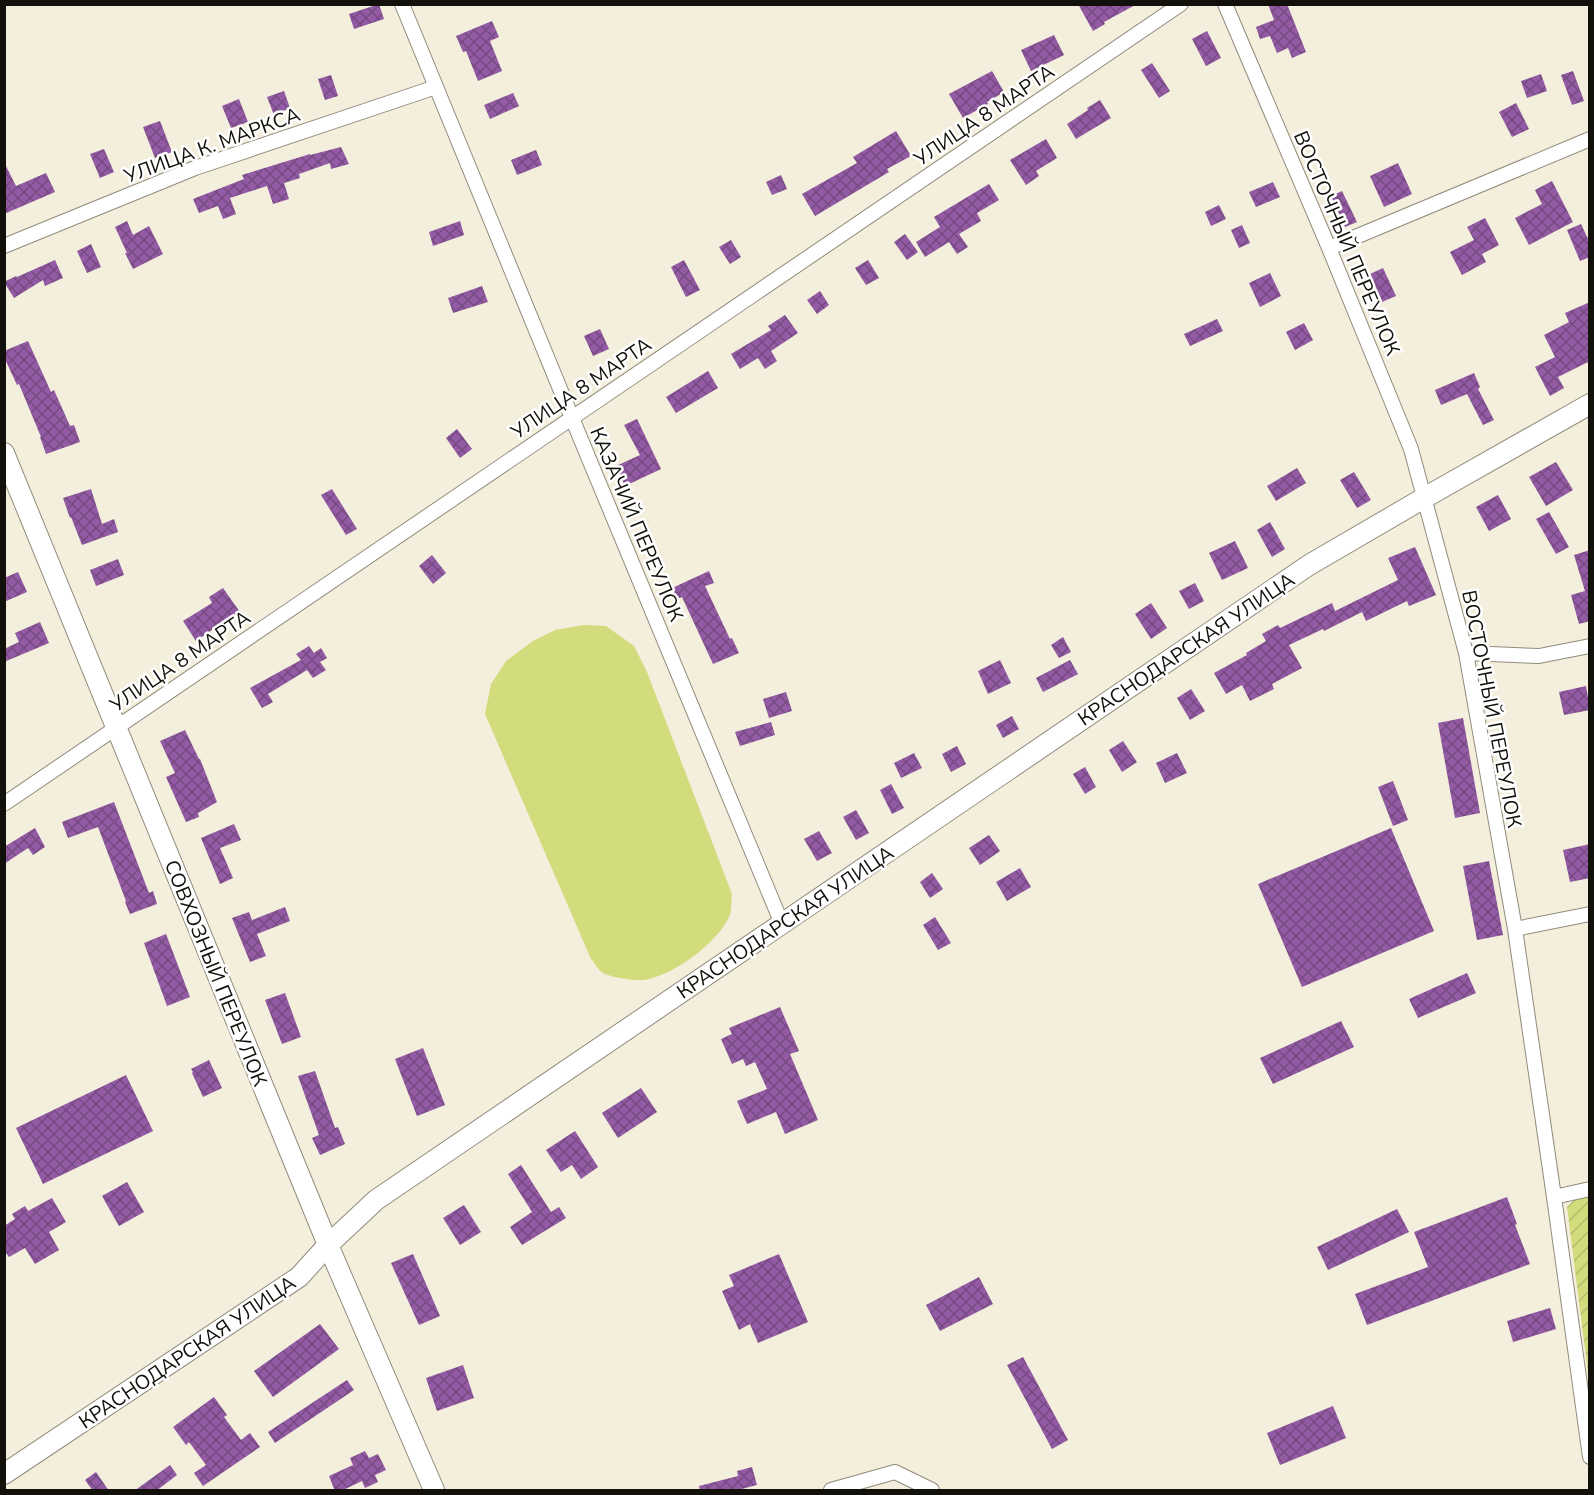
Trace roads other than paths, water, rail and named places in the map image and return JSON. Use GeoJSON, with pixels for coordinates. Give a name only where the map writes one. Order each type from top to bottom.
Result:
{"type":"FeatureCollection","features":[{"type":"Feature","properties":{"kind":"street","name":"КАЗАЧИЙ ПЕРЕУЛОК"},"geometry":{"type":"LineString","coordinates":[[402,4],[782,924]]}},
{"type":"Feature","properties":{"kind":"street","name":"УЛИЦА 8 МАРТА"},"geometry":{"type":"LineString","coordinates":[[4,804],[1181,4]]}},
{"type":"Feature","properties":{"kind":"street","name":"ВОСТОЧНЫЙ ПЕРЕУЛОК"},"geometry":{"type":"LineString","coordinates":[[1226,4],[1411,449],[1466,653],[1515,929],[1590,1457]]}},
{"type":"Feature","properties":{"kind":"street","name":"УЛИЦА К. МАРКСА"},"geometry":{"type":"LineString","coordinates":[[4,246],[195,168],[436,87]]}},
{"type":"Feature","properties":{"kind":"street"},"geometry":{"type":"LineString","coordinates":[[1329,248],[1590,139]]}},
{"type":"Feature","properties":{"kind":"street","name":"КРАСНОДАРСКАЯ УЛИЦА"},"geometry":{"type":"LineString","coordinates":[[4,1474],[299,1277],[328,1245],[376,1200],[1309,565],[1590,405]]}},
{"type":"Feature","properties":{"kind":"street","name":"СОВХОЗНЫЙ ПЕРЕУЛОК"},"geometry":{"type":"LineString","coordinates":[[4,453],[328,1245],[434,1491]]}},
{"type":"Feature","properties":{"kind":"street"},"geometry":{"type":"LineString","coordinates":[[1466,653],[1539,656],[1590,646]]}},
{"type":"Feature","properties":{"kind":"street"},"geometry":{"type":"LineString","coordinates":[[1515,929],[1590,914]]}},
{"type":"Feature","properties":{"kind":"street"},"geometry":{"type":"LineString","coordinates":[[1554,1197],[1590,1189]]}},
{"type":"Feature","properties":{"kind":"street"},"geometry":{"type":"LineString","coordinates":[[831,1491],[895,1472],[932,1491]]}}]}
